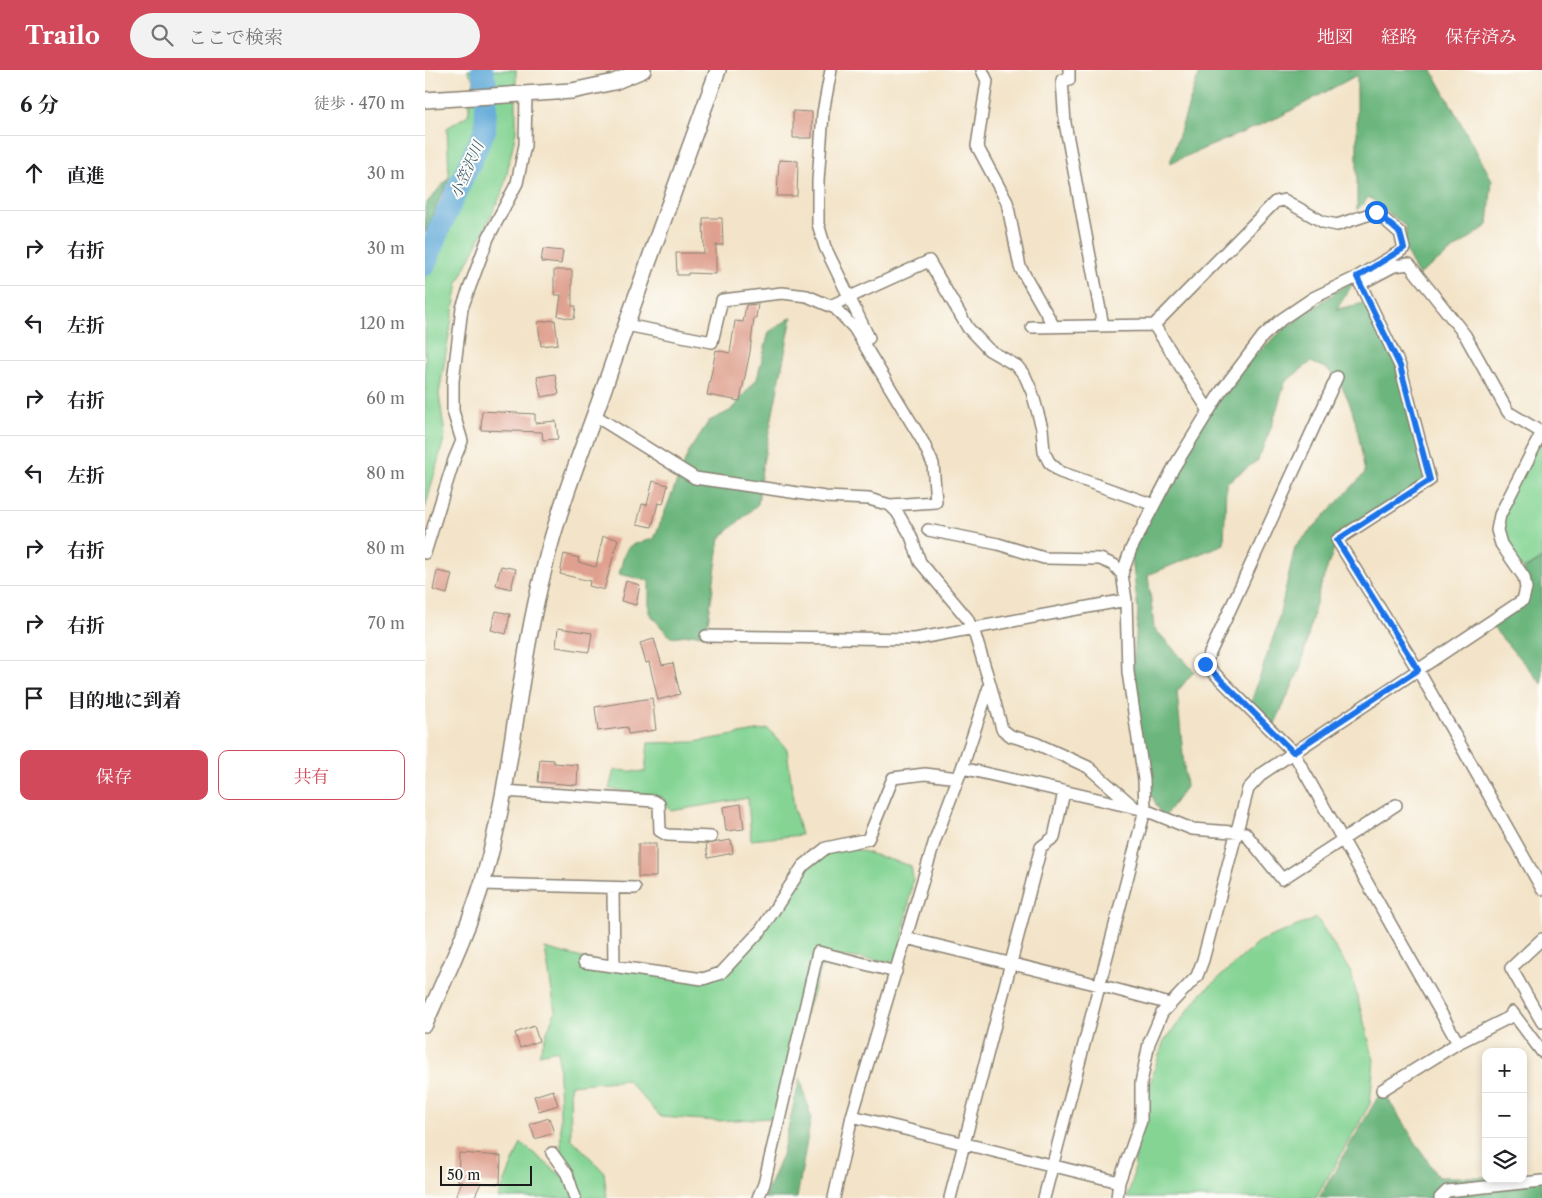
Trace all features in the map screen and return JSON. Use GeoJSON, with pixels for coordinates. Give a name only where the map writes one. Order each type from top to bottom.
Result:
{"type":"FeatureCollection","features":[{"type":"Feature","properties":{"kind":"street"},"geometry":{"type":"LineString","coordinates":[[425,100],[572,91],[630,76],[643,70]]}},
{"type":"Feature","properties":{"kind":"street"},"geometry":{"type":"LineString","coordinates":[[425,1024],[465,931],[482,884],[503,791],[532,619],[544,566],[594,415],[718,70]]}},
{"type":"Feature","properties":{"kind":"street"},"geometry":{"type":"LineString","coordinates":[[831,70],[823,113],[818,181],[818,224],[825,247],[869,338],[862,342]]}},
{"type":"Feature","properties":{"kind":"street"},"geometry":{"type":"LineString","coordinates":[[982,70],[987,81],[977,146],[1007,202],[1021,267],[1053,325]]}},
{"type":"Feature","properties":{"kind":"street"},"geometry":{"type":"LineString","coordinates":[[1069,70],[1069,80],[1062,80],[1065,123],[1103,326]]}},
{"type":"Feature","properties":{"kind":"street"},"geometry":{"type":"LineString","coordinates":[[425,552],[453,460],[462,441],[453,411],[453,382],[462,308],[487,238],[517,183],[525,145],[526,94]]}},
{"type":"Feature","properties":{"kind":"street"},"geometry":{"type":"LineString","coordinates":[[1032,327],[1053,325],[1154,325],[1275,202],[1284,200],[1323,222],[1337,225],[1376,212],[1400,233],[1404,248],[1358,280]]}},
{"type":"Feature","properties":{"kind":"street"},"geometry":{"type":"LineString","coordinates":[[830,306],[929,261],[968,328],[989,350],[1017,366],[1025,376],[1032,392],[1042,428],[1044,452],[1049,462],[1060,472],[1154,505]]}},
{"type":"Feature","properties":{"kind":"street"},"geometry":{"type":"LineString","coordinates":[[1044,1198],[1099,985],[1140,809],[1144,780],[1128,672],[1126,600],[1122,574],[1131,549],[1174,468],[1220,393],[1263,336],[1282,319],[1313,298],[1394,266],[1409,264],[1465,335],[1508,412],[1541,432],[1500,515],[1497,530],[1501,544],[1524,577],[1526,588],[1523,600],[1293,752],[1263,773],[1247,789],[1237,833],[1197,976],[1162,1014],[1149,1043],[1141,1083],[1141,1121],[1119,1182],[1117,1198]]}},
{"type":"Feature","properties":{"kind":"street"},"geometry":{"type":"LineString","coordinates":[[1358,280],[1400,366],[1430,480],[1337,540],[1418,670],[1542,889]]}},
{"type":"Feature","properties":{"kind":"street"},"geometry":{"type":"LineString","coordinates":[[594,415],[695,478],[825,497],[869,499],[890,505],[936,502],[933,464],[923,442],[854,328],[835,308],[807,296],[782,293],[722,300],[712,342],[626,325]]}},
{"type":"Feature","properties":{"kind":"street"},"geometry":{"type":"LineString","coordinates":[[1154,325],[1209,411]]}},
{"type":"Feature","properties":{"kind":"street"},"geometry":{"type":"LineString","coordinates":[[1337,377],[1205,664],[1293,752],[1458,1043]]}},
{"type":"Feature","properties":{"kind":"street"},"geometry":{"type":"LineString","coordinates":[[890,505],[897,512],[911,536],[921,562],[967,618],[990,684],[1002,729],[1011,736],[1035,743],[1088,767],[1140,809]]}},
{"type":"Feature","properties":{"kind":"street"},"geometry":{"type":"LineString","coordinates":[[927,530],[998,544],[1044,558],[1100,559],[1114,565],[1122,574]]}},
{"type":"Feature","properties":{"kind":"street"},"geometry":{"type":"LineString","coordinates":[[706,636],[915,640],[1126,600]]}},
{"type":"Feature","properties":{"kind":"street"},"geometry":{"type":"LineString","coordinates":[[833,1198],[853,1116],[935,840],[990,684]]}},
{"type":"Feature","properties":{"kind":"street"},"geometry":{"type":"LineString","coordinates":[[584,962],[703,979],[721,973],[761,930],[803,866],[826,848],[868,839],[893,778],[925,774],[960,773],[1064,792],[1140,809],[1192,829],[1245,833],[1282,879],[1396,805]]}},
{"type":"Feature","properties":{"kind":"street"},"geometry":{"type":"LineString","coordinates":[[503,791],[654,800],[659,804],[660,831],[667,835],[711,837]]}},
{"type":"Feature","properties":{"kind":"street"},"geometry":{"type":"LineString","coordinates":[[950,1198],[1041,847],[1054,837],[1064,792]]}},
{"type":"Feature","properties":{"kind":"street"},"geometry":{"type":"LineString","coordinates":[[482,884],[635,888]]}},
{"type":"Feature","properties":{"kind":"street"},"geometry":{"type":"LineString","coordinates":[[613,888],[614,966]]}},
{"type":"Feature","properties":{"kind":"street"},"geometry":{"type":"LineString","coordinates":[[906,938],[1170,1004]]}},
{"type":"Feature","properties":{"kind":"street"},"geometry":{"type":"LineString","coordinates":[[1542,939],[1511,968],[1542,1022]]}},
{"type":"Feature","properties":{"kind":"street"},"geometry":{"type":"LineString","coordinates":[[758,1198],[764,1184],[818,952],[896,972]]}},
{"type":"Feature","properties":{"kind":"street"},"geometry":{"type":"LineString","coordinates":[[1382,1090],[1458,1043],[1510,1017],[1512,1012],[1542,1052]]}},
{"type":"Feature","properties":{"kind":"street"},"geometry":{"type":"LineString","coordinates":[[853,1116],[965,1142],[1119,1182]]}},
{"type":"Feature","properties":{"kind":"street"},"geometry":{"type":"LineString","coordinates":[[552,1154],[567,1174],[575,1198]]}},
{"type":"Feature","properties":{"kind":"street"},"geometry":{"type":"LineString","coordinates":[[1440,1198],[1447,1192],[1542,1181]]}},
{"type":"Feature","properties":{"kind":"green space"},"geometry":{"type":"Polygon","coordinates":[[[467,70],[516,70],[516,131],[503,191],[458,283],[439,394],[445,435],[425,509],[425,248],[449,177],[447,128],[468,115],[474,80],[467,70]]]}},
{"type":"Feature","properties":{"kind":"green space"},"geometry":{"type":"Polygon","coordinates":[[[1200,70],[1432,70],[1492,180],[1488,225],[1418,275],[1404,248],[1406,227],[1369,197],[1357,210],[1357,75],[1279,117],[1170,163],[1200,70]]]}},
{"type":"Feature","properties":{"kind":"green space"},"geometry":{"type":"Polygon","coordinates":[[[449,177],[425,233],[425,205],[449,177]]]}},
{"type":"Feature","properties":{"kind":"green space"},"geometry":{"type":"Polygon","coordinates":[[[1357,277],[1337,309],[1369,302],[1404,379],[1430,480],[1337,540],[1319,591],[1300,669],[1272,730],[1249,708],[1277,626],[1295,547],[1365,473],[1358,432],[1350,404],[1337,380],[1328,370],[1311,362],[1285,382],[1272,425],[1258,460],[1226,483],[1224,544],[1148,575],[1154,628],[1194,671],[1177,692],[1186,787],[1163,818],[1144,780],[1131,694],[1138,611],[1131,549],[1144,502],[1233,375],[1284,329],[1357,277]]]}},
{"type":"Feature","properties":{"kind":"green space"},"geometry":{"type":"Polygon","coordinates":[[[792,317],[762,468],[758,504],[720,538],[706,636],[696,634],[670,637],[649,613],[649,581],[619,574],[624,557],[628,548],[637,543],[654,539],[689,451],[709,421],[730,411],[757,379],[769,332],[792,317]]]}},
{"type":"Feature","properties":{"kind":"green space"},"geometry":{"type":"Polygon","coordinates":[[[1542,432],[1542,559],[1523,569],[1503,546],[1500,515],[1542,432]]]}},
{"type":"Feature","properties":{"kind":"green space"},"geometry":{"type":"Polygon","coordinates":[[[1542,559],[1542,684],[1488,622],[1523,600],[1521,572],[1542,559]]]}},
{"type":"Feature","properties":{"kind":"green space"},"geometry":{"type":"Polygon","coordinates":[[[768,729],[787,749],[794,808],[801,835],[751,840],[748,798],[671,811],[662,797],[609,789],[614,770],[645,772],[648,743],[694,742],[768,729]]]}},
{"type":"Feature","properties":{"kind":"green space"},"geometry":{"type":"Polygon","coordinates":[[[842,845],[911,866],[913,878],[899,962],[826,955],[772,1118],[717,1121],[661,1117],[627,1080],[570,1085],[571,1138],[604,1172],[607,1198],[498,1198],[521,1143],[562,1176],[558,1050],[539,1054],[555,1011],[545,948],[604,964],[696,978],[720,973],[743,949],[803,866],[842,845]]]}},
{"type":"Feature","properties":{"kind":"green space"},"geometry":{"type":"Polygon","coordinates":[[[1317,918],[1351,973],[1374,1060],[1370,1104],[1316,1198],[1127,1198],[1133,1178],[1141,1112],[1163,1043],[1200,995],[1260,941],[1317,918]]]}},
{"type":"Feature","properties":{"kind":"green space"},"geometry":{"type":"Polygon","coordinates":[[[800,1077],[811,1117],[797,1198],[764,1198],[782,1155],[800,1077]]]}},
{"type":"Feature","properties":{"kind":"green space"},"geometry":{"type":"Polygon","coordinates":[[[1382,1090],[1438,1177],[1482,1177],[1482,1183],[1527,1183],[1527,1176],[1542,1175],[1542,1198],[1319,1198],[1382,1090]]]}},
{"type":"Feature","properties":{"kind":"building"},"geometry":{"type":"Polygon","coordinates":[[[793,111],[812,112],[812,138],[793,138],[793,111]]]}},
{"type":"Feature","properties":{"kind":"building"},"geometry":{"type":"Polygon","coordinates":[[[779,160],[798,161],[797,196],[777,196],[779,160]]]}},
{"type":"Feature","properties":{"kind":"building"},"geometry":{"type":"Polygon","coordinates":[[[703,218],[722,218],[723,245],[716,245],[716,274],[688,273],[688,275],[677,275],[676,253],[704,253],[703,218]]]}},
{"type":"Feature","properties":{"kind":"building"},"geometry":{"type":"Polygon","coordinates":[[[543,249],[563,251],[561,264],[541,262],[543,249]]]}},
{"type":"Feature","properties":{"kind":"building"},"geometry":{"type":"Polygon","coordinates":[[[554,270],[572,270],[572,306],[576,306],[574,319],[558,316],[561,295],[554,295],[554,270]]]}},
{"type":"Feature","properties":{"kind":"building"},"geometry":{"type":"Polygon","coordinates":[[[758,304],[740,401],[707,395],[716,350],[730,353],[735,321],[743,322],[746,305],[758,304]]]}},
{"type":"Feature","properties":{"kind":"building"},"geometry":{"type":"Polygon","coordinates":[[[555,320],[558,344],[541,346],[538,322],[555,320]]]}},
{"type":"Feature","properties":{"kind":"building"},"geometry":{"type":"Polygon","coordinates":[[[555,374],[559,394],[541,397],[537,377],[555,374]]]}},
{"type":"Feature","properties":{"kind":"building"},"geometry":{"type":"Polygon","coordinates":[[[482,411],[535,414],[535,423],[556,421],[558,439],[543,440],[542,432],[481,430],[482,411]]]}},
{"type":"Feature","properties":{"kind":"building"},"geometry":{"type":"Polygon","coordinates":[[[653,481],[668,485],[663,504],[658,503],[652,527],[637,524],[642,504],[647,505],[653,481]]]}},
{"type":"Feature","properties":{"kind":"building"},"geometry":{"type":"Polygon","coordinates":[[[603,536],[618,539],[604,590],[589,586],[590,581],[560,574],[564,554],[579,558],[578,562],[596,567],[603,536]]]}},
{"type":"Feature","properties":{"kind":"building"},"geometry":{"type":"Polygon","coordinates":[[[501,566],[516,569],[511,589],[496,585],[501,566]]]}},
{"type":"Feature","properties":{"kind":"building"},"geometry":{"type":"Polygon","coordinates":[[[437,571],[452,574],[447,594],[433,590],[437,571]]]}},
{"type":"Feature","properties":{"kind":"building"},"geometry":{"type":"Polygon","coordinates":[[[626,581],[640,585],[636,605],[621,601],[626,581]]]}},
{"type":"Feature","properties":{"kind":"building"},"geometry":{"type":"Polygon","coordinates":[[[496,611],[510,614],[506,634],[491,630],[496,611]]]}},
{"type":"Feature","properties":{"kind":"building"},"geometry":{"type":"Polygon","coordinates":[[[558,628],[592,633],[589,652],[556,647],[558,628]]]}},
{"type":"Feature","properties":{"kind":"building"},"geometry":{"type":"Polygon","coordinates":[[[654,639],[662,665],[673,663],[680,694],[658,700],[649,662],[646,663],[640,643],[654,639]]]}},
{"type":"Feature","properties":{"kind":"building"},"geometry":{"type":"Polygon","coordinates":[[[652,698],[656,730],[628,734],[627,727],[598,731],[595,707],[652,698]]]}},
{"type":"Feature","properties":{"kind":"building"},"geometry":{"type":"Polygon","coordinates":[[[540,759],[554,760],[554,763],[578,765],[577,785],[538,782],[540,759]]]}},
{"type":"Feature","properties":{"kind":"building"},"geometry":{"type":"Polygon","coordinates":[[[741,804],[744,829],[726,831],[723,807],[741,804]]]}},
{"type":"Feature","properties":{"kind":"building"},"geometry":{"type":"Polygon","coordinates":[[[731,840],[733,853],[708,858],[706,844],[731,840]]]}},
{"type":"Feature","properties":{"kind":"building"},"geometry":{"type":"Polygon","coordinates":[[[638,844],[656,844],[656,877],[638,877],[638,844]]]}},
{"type":"Feature","properties":{"kind":"building"},"geometry":{"type":"Polygon","coordinates":[[[534,1026],[539,1041],[520,1048],[515,1033],[534,1026]]]}},
{"type":"Feature","properties":{"kind":"building"},"geometry":{"type":"Polygon","coordinates":[[[553,1090],[558,1105],[539,1111],[534,1096],[553,1090]]]}},
{"type":"Feature","properties":{"kind":"building"},"geometry":{"type":"Polygon","coordinates":[[[549,1118],[554,1133],[535,1139],[530,1124],[549,1118]]]}},
{"type":"Feature","properties":{"kind":"building"},"geometry":{"type":"Polygon","coordinates":[[[459,1153],[501,1156],[500,1184],[481,1183],[474,1198],[455,1198],[462,1181],[458,1181],[459,1153]]]}},
{"type":"Feature","properties":{"kind":"waterway","name":"小笠沢川"},"geometry":{"type":"LineString","coordinates":[[425,265],[439,229],[485,130],[487,87],[482,70]]}},
{"type":"Feature","properties":{"kind":"route"},"geometry":{"type":"LineString","coordinates":[[1205,664],[1293,752],[1418,670],[1337,540],[1430,480],[1400,366],[1357,277],[1404,248],[1400,233],[1376,212]]}}]}
